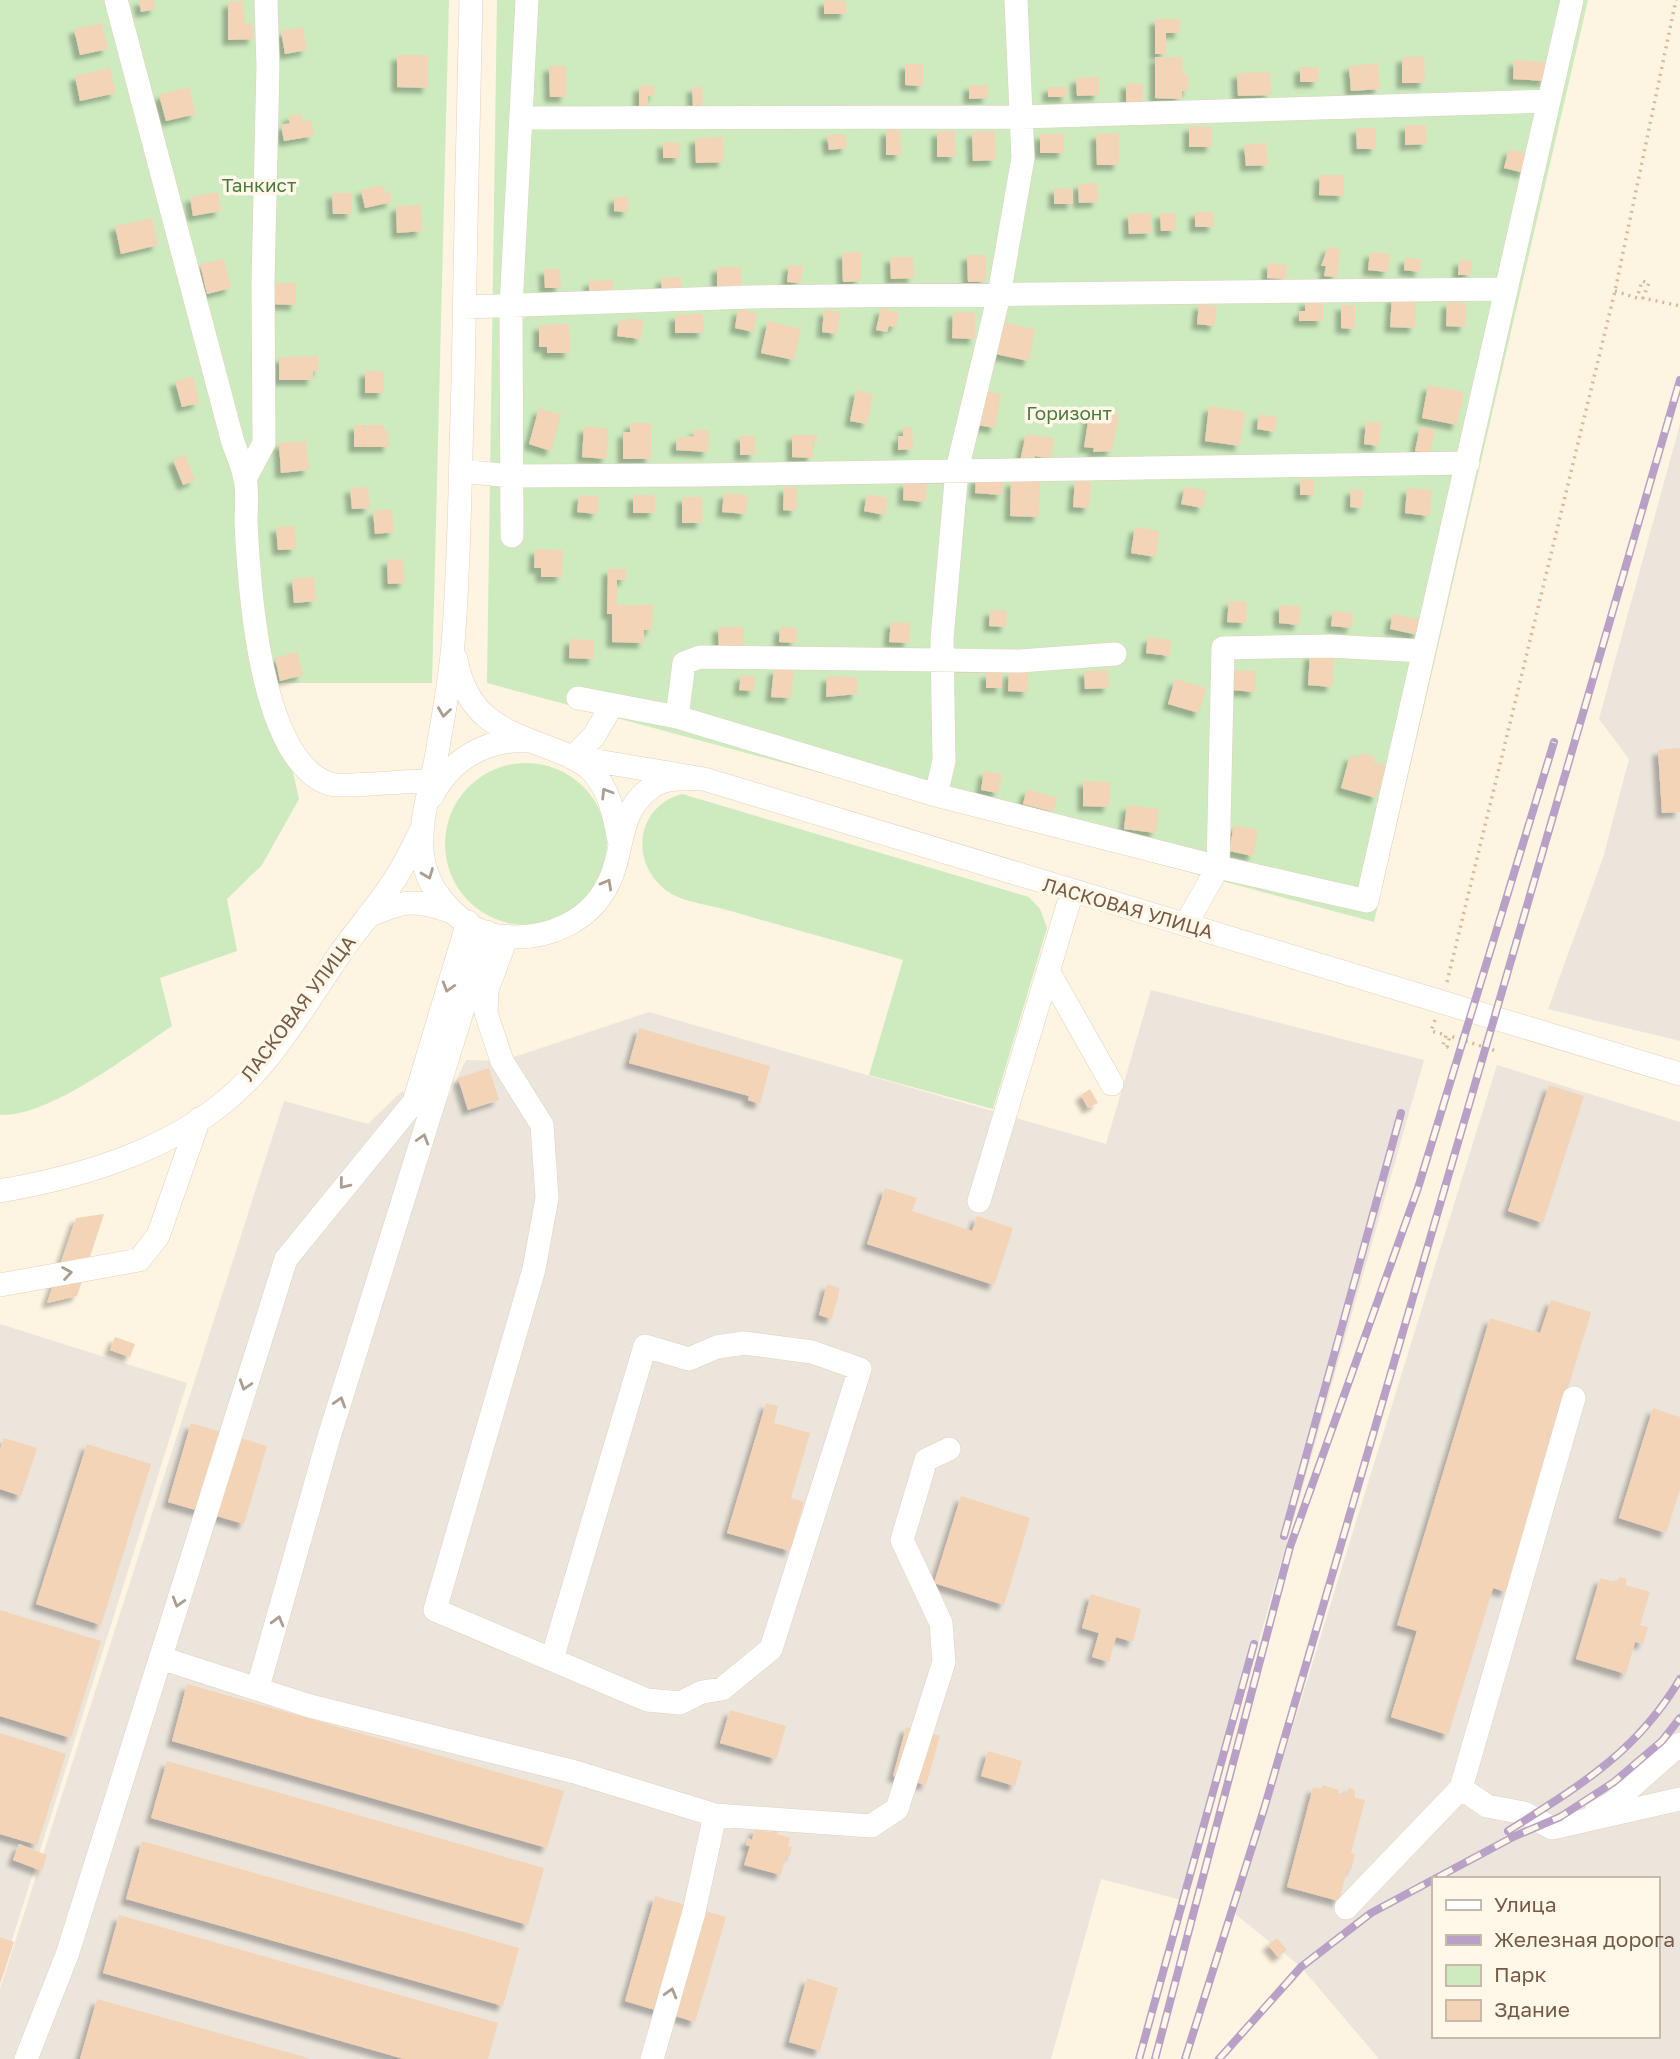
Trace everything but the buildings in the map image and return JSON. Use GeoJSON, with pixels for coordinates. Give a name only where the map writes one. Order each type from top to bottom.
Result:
{"type":"FeatureCollection","features":[{"type":"Feature","properties":{"kind":"street"},"geometry":{"type":"LineString","coordinates":[[116,0],[232,439],[246,479],[246,523],[260,660],[271,708],[298,758],[312,775],[332,785],[431,781]]}},
{"type":"Feature","properties":{"kind":"street"},"geometry":{"type":"LineString","coordinates":[[246,479],[264,443],[263,283],[268,66],[266,0]]}},
{"type":"Feature","properties":{"kind":"street"},"geometry":{"type":"LineString","coordinates":[[471,0],[460,471],[453,645],[421,831],[423,861],[434,888],[479,925],[487,990],[486,1013],[502,1061],[542,1125],[547,1198],[534,1269],[435,1610],[648,1700],[680,1703],[702,1692],[722,1689],[771,1649],[860,1369],[812,1352],[744,1343],[717,1347],[689,1359],[645,1346],[552,1659]]}},
{"type":"Feature","properties":{"kind":"street"},"geometry":{"type":"LineString","coordinates":[[512,537],[512,307],[527,0]]}},
{"type":"Feature","properties":{"kind":"street"},"geometry":{"type":"LineString","coordinates":[[936,795],[944,761],[943,661],[957,470],[999,295],[1023,158],[1016,0]]}},
{"type":"Feature","properties":{"kind":"street"},"geometry":{"type":"LineString","coordinates":[[578,698],[677,717],[936,795],[1218,867],[1367,901],[1572,0]]}},
{"type":"Feature","properties":{"kind":"street"},"geometry":{"type":"LineString","coordinates":[[522,118],[1021,117],[1549,102]]}},
{"type":"Feature","properties":{"kind":"street"},"geometry":{"type":"LineString","coordinates":[[464,307],[750,297],[1505,289]]}},
{"type":"Feature","properties":{"kind":"street"},"geometry":{"type":"LineString","coordinates":[[460,471],[511,476],[1468,463]]}},
{"type":"Feature","properties":{"kind":"street"},"geometry":{"type":"LineString","coordinates":[[453,645],[460,681],[480,714],[510,733],[573,757],[592,771],[612,803],[619,840]]}},
{"type":"Feature","properties":{"kind":"street"},"geometry":{"type":"LineString","coordinates":[[1186,923],[1218,867],[1223,648],[1329,646],[1424,651]]}},
{"type":"Feature","properties":{"kind":"street"},"geometry":{"type":"LineString","coordinates":[[677,717],[684,663],[700,657],[1020,661],[1115,654]]}},
{"type":"Feature","properties":{"kind":"street"},"geometry":{"type":"LineString","coordinates":[[573,757],[594,736],[612,705]]}},
{"type":"Feature","properties":{"kind":"street"},"geometry":{"type":"LineString","coordinates":[[426,808],[439,781],[460,760],[486,746],[515,740],[534,742]]}},
{"type":"Feature","properties":{"kind":"street","name":"ЛАСКОВАЯ УЛИЦА"},"geometry":{"type":"LineString","coordinates":[[573,757],[704,779],[1680,1074]]}},
{"type":"Feature","properties":{"kind":"street"},"geometry":{"type":"LineString","coordinates":[[365,917],[400,904],[424,902],[479,925],[534,938],[567,927],[594,905],[612,875],[619,840],[633,805],[650,788],[668,779],[704,779]]}},
{"type":"Feature","properties":{"kind":"street","name":"ЛАСКОВАЯ УЛИЦА"},"geometry":{"type":"LineString","coordinates":[[0,1191],[38,1184],[115,1162],[180,1132],[230,1098],[272,1049],[365,917],[393,883],[421,831]]}},
{"type":"Feature","properties":{"kind":"street"},"geometry":{"type":"LineString","coordinates":[[978,1201],[1072,892]]}},
{"type":"Feature","properties":{"kind":"street"},"geometry":{"type":"LineString","coordinates":[[26,2059],[67,1955],[286,1259],[414,1102],[479,925]]}},
{"type":"Feature","properties":{"kind":"street"},"geometry":{"type":"LineString","coordinates":[[258,1687],[479,925]]}},
{"type":"Feature","properties":{"kind":"street"},"geometry":{"type":"LineString","coordinates":[[1048,971],[1112,1084]]}},
{"type":"Feature","properties":{"kind":"street"},"geometry":{"type":"LineString","coordinates":[[0,1285],[139,1260],[158,1236],[199,1119]]}},
{"type":"Feature","properties":{"kind":"street"},"geometry":{"type":"LineString","coordinates":[[1346,1908],[1461,1788],[1574,1398]]}},
{"type":"Feature","properties":{"kind":"street"},"geometry":{"type":"LineString","coordinates":[[161,1658],[258,1687],[310,1706],[575,1772],[715,1815],[871,1826],[897,1810],[944,1662],[941,1623],[902,1540],[926,1461],[949,1449]]}},
{"type":"Feature","properties":{"kind":"street"},"geometry":{"type":"LineString","coordinates":[[1580,1822],[1615,1801],[1680,1744]]}},
{"type":"Feature","properties":{"kind":"street"},"geometry":{"type":"LineString","coordinates":[[1653,1765],[1665,1792],[1680,1799]]}},
{"type":"Feature","properties":{"kind":"street"},"geometry":{"type":"LineString","coordinates":[[1461,1788],[1487,1806],[1524,1813],[1552,1828],[1680,1799]]}},
{"type":"Feature","properties":{"kind":"street"},"geometry":{"type":"LineString","coordinates":[[652,2059],[694,1912],[715,1815]]}},
{"type":"Feature","properties":{"kind":"path"},"geometry":{"type":"LineString","coordinates":[[1496,1051],[1450,1036],[1447,1047],[1443,1045],[1446,1035],[1431,1031],[1442,1003],[1615,291],[1676,0]]}},
{"type":"Feature","properties":{"kind":"path"},"geometry":{"type":"LineString","coordinates":[[1615,291],[1637,298],[1642,281],[1649,283],[1643,298],[1680,306]]}},
{"type":"Feature","properties":{"kind":"shaded area"},"geometry":{"type":"Polygon","coordinates":[[[1680,424],[1680,1041],[1548,1009],[1603,858],[1629,759],[1599,719],[1680,424]]]}},
{"type":"Feature","properties":{"kind":"shaded area"},"geometry":{"type":"Polygon","coordinates":[[[1151,990],[1424,1060],[1185,1901],[1101,1879],[1051,2059],[0,2059],[0,1989],[284,1101],[368,1124],[401,1092],[446,1102],[466,1060],[502,1061],[649,1012],[1106,1144],[1151,990]]]}},
{"type":"Feature","properties":{"kind":"shaded area"},"geometry":{"type":"Polygon","coordinates":[[[1497,1065],[1680,1122],[1680,2059],[1379,2059],[1301,1967],[1235,1914],[1497,1065]]]}},
{"type":"Feature","properties":{"kind":"shaded area"},"geometry":{"type":"Polygon","coordinates":[[[0,1324],[187,1383],[0,1978],[0,1324]]]}},
{"type":"Feature","properties":{"kind":"green space","name":"Танкист"},"geometry":{"type":"Polygon","coordinates":[[[0,0],[449,0],[432,683],[273,683],[299,799],[262,865],[227,899],[237,951],[160,978],[172,1026],[65,1095],[20,1113],[0,1115],[0,0]]]}},
{"type":"Feature","properties":{"kind":"green space","name":"Горизонт"},"geometry":{"type":"Polygon","coordinates":[[[497,0],[1588,0],[1374,922],[487,683],[497,0]]]}},
{"type":"Feature","properties":{"kind":"green space"},"geometry":{"type":"Polygon","coordinates":[[[526,763],[557,769],[583,787],[601,813],[607,844],[601,875],[583,901],[557,919],[526,925],[495,919],[469,901],[451,875],[445,844],[451,813],[469,787],[495,769],[526,763]]]}},
{"type":"Feature","properties":{"kind":"green space"},"geometry":{"type":"Polygon","coordinates":[[[682,794],[1029,897],[1040,909],[1047,928],[993,1109],[869,1075],[903,960],[682,899],[657,882],[643,853],[646,824],[654,811],[666,801],[682,794]]]}},
{"type":"Feature","properties":{"kind":"railway"},"geometry":{"type":"LineString","coordinates":[[1185,2059],[1264,1809],[1680,380]]}},
{"type":"Feature","properties":{"kind":"railway"},"geometry":{"type":"LineString","coordinates":[[1155,2059],[1290,1547],[1418,1188],[1554,742]]}},
{"type":"Feature","properties":{"kind":"railway"},"geometry":{"type":"LineString","coordinates":[[1284,1536],[1401,1113]]}},
{"type":"Feature","properties":{"kind":"railway"},"geometry":{"type":"LineString","coordinates":[[1139,2059],[1254,1644]]}},
{"type":"Feature","properties":{"kind":"railway"},"geometry":{"type":"LineString","coordinates":[[1508,1831],[1582,1783],[1625,1748],[1645,1728],[1680,1679]]}},
{"type":"Feature","properties":{"kind":"railway"},"geometry":{"type":"LineString","coordinates":[[1438,1877],[1513,1837],[1560,1817],[1614,1782],[1662,1741],[1680,1718]]}},
{"type":"Feature","properties":{"kind":"railway"},"geometry":{"type":"LineString","coordinates":[[1219,2059],[1301,1967],[1371,1913],[1432,1880]]}}]}
